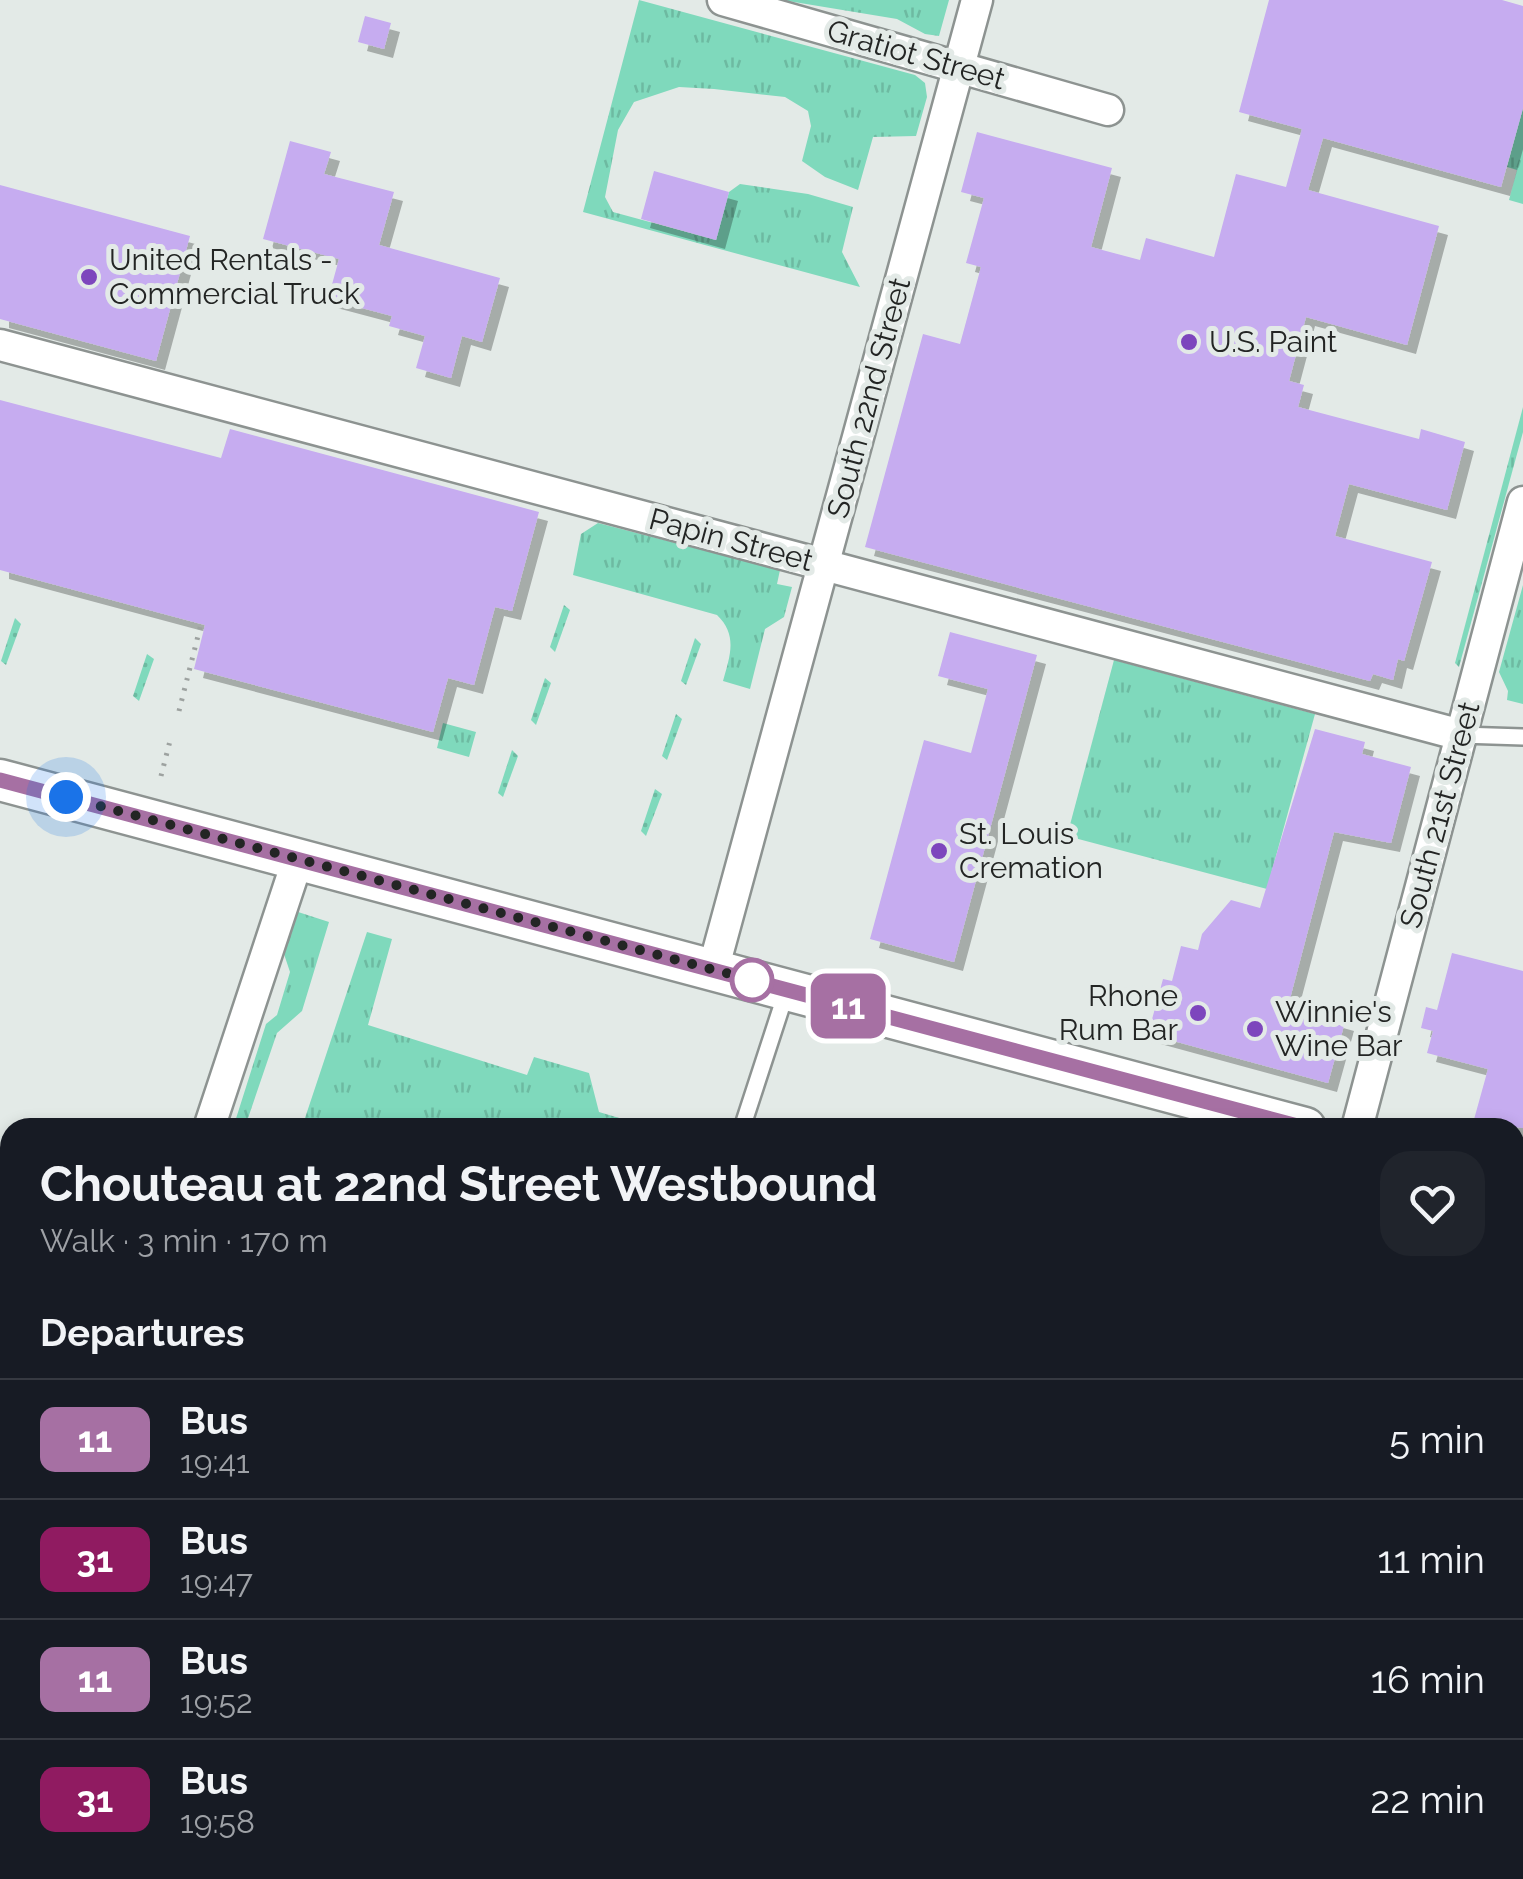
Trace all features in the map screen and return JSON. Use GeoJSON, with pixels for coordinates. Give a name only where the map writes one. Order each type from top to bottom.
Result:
{"type":"FeatureCollection","features":[{"type":"Feature","properties":{"kind":"main road"},"geometry":{"type":"LineString","coordinates":[[0,780],[1267,1118]]}},
{"type":"Feature","properties":{"kind":"street","name":"Gratiot Street"},"geometry":{"type":"LineString","coordinates":[[723,0],[1108,110]]}},
{"type":"Feature","properties":{"kind":"street","name":"South 22nd Street"},"geometry":{"type":"LineString","coordinates":[[714,970],[977,0]]}},
{"type":"Feature","properties":{"kind":"street","name":"Papin Street"},"geometry":{"type":"LineString","coordinates":[[0,345],[1462,735]]}},
{"type":"Feature","properties":{"kind":"street","name":"South 21st Street"},"geometry":{"type":"LineString","coordinates":[[1360,1118],[1523,502]]}},
{"type":"Feature","properties":{"kind":"street"},"geometry":{"type":"LineString","coordinates":[[212,1118],[298,859]]}},
{"type":"Feature","properties":{"kind":"lane"},"geometry":{"type":"LineString","coordinates":[[1462,735],[1523,737]]}},
{"type":"Feature","properties":{"kind":"lane"},"geometry":{"type":"LineString","coordinates":[[745,1118],[787,990]]}},
{"type":"Feature","properties":{"kind":"path"},"geometry":{"type":"LineString","coordinates":[[179,710],[201,624]]}},
{"type":"Feature","properties":{"kind":"path"},"geometry":{"type":"LineString","coordinates":[[161,776],[170,741]]}},
{"type":"Feature","properties":{"kind":"green space"},"geometry":{"type":"Polygon","coordinates":[[[639,0],[915,75],[925,83],[927,97],[916,136],[873,137],[858,190],[825,177],[802,161],[811,126],[808,111],[785,97],[679,87],[634,102],[618,130],[605,197],[613,212],[716,240],[729,192],[740,184],[808,194],[853,207],[842,252],[860,287],[583,212],[639,0]]]}},
{"type":"Feature","properties":{"kind":"green space"},"geometry":{"type":"Polygon","coordinates":[[[782,0],[949,0],[939,36],[925,34],[897,19],[782,0]]]}},
{"type":"Feature","properties":{"kind":"green space"},"geometry":{"type":"Polygon","coordinates":[[[1523,108],[1523,204],[1509,200],[1517,170],[1507,167],[1523,108]]]}},
{"type":"Feature","properties":{"kind":"green space"},"geometry":{"type":"Polygon","coordinates":[[[1523,407],[1523,432],[1459,667],[1455,663],[1523,407]]]}},
{"type":"Feature","properties":{"kind":"green space"},"geometry":{"type":"Polygon","coordinates":[[[598,523],[780,570],[777,584],[792,587],[784,617],[765,629],[750,689],[723,681],[730,638],[717,615],[573,575],[581,534],[598,523]]]}},
{"type":"Feature","properties":{"kind":"green space"},"geometry":{"type":"Polygon","coordinates":[[[1523,585],[1523,704],[1507,700],[1508,691],[1499,672],[1523,585]]]}},
{"type":"Feature","properties":{"kind":"green space"},"geometry":{"type":"Polygon","coordinates":[[[564,605],[570,610],[555,652],[550,647],[564,605]]]}},
{"type":"Feature","properties":{"kind":"green space"},"geometry":{"type":"Polygon","coordinates":[[[15,618],[21,624],[6,665],[1,661],[15,618]]]}},
{"type":"Feature","properties":{"kind":"green space"},"geometry":{"type":"Polygon","coordinates":[[[695,638],[701,644],[686,685],[681,681],[695,638]]]}},
{"type":"Feature","properties":{"kind":"green space"},"geometry":{"type":"Polygon","coordinates":[[[147,654],[154,659],[139,701],[133,696],[147,654]]]}},
{"type":"Feature","properties":{"kind":"green space"},"geometry":{"type":"Polygon","coordinates":[[[1114,660],[1315,714],[1267,889],[1067,836],[1114,660]]]}},
{"type":"Feature","properties":{"kind":"green space"},"geometry":{"type":"Polygon","coordinates":[[[545,678],[551,683],[536,725],[531,720],[545,678]]]}},
{"type":"Feature","properties":{"kind":"green space"},"geometry":{"type":"Polygon","coordinates":[[[676,714],[682,719],[667,760],[662,756],[676,714]]]}},
{"type":"Feature","properties":{"kind":"green space"},"geometry":{"type":"Polygon","coordinates":[[[443,723],[476,732],[469,757],[437,748],[443,723]]]}},
{"type":"Feature","properties":{"kind":"green space"},"geometry":{"type":"Polygon","coordinates":[[[512,750],[518,756],[503,797],[498,793],[512,750]]]}},
{"type":"Feature","properties":{"kind":"green space"},"geometry":{"type":"Polygon","coordinates":[[[655,789],[662,794],[646,836],[641,831],[655,789]]]}},
{"type":"Feature","properties":{"kind":"green space"},"geometry":{"type":"Polygon","coordinates":[[[295,911],[329,922],[302,1011],[277,1033],[248,1118],[236,1118],[266,1024],[277,1015],[290,972],[282,948],[295,911]]]}},
{"type":"Feature","properties":{"kind":"green space"},"geometry":{"type":"Polygon","coordinates":[[[367,932],[392,939],[368,1025],[527,1075],[534,1057],[589,1073],[599,1112],[619,1118],[305,1118],[367,932]]]}},
{"type":"Feature","properties":{"kind":"building","name":"U.S. Paint"},"geometry":{"type":"Polygon","coordinates":[[[1269,0],[1502,0],[1523,6],[1523,108],[1501,187],[1323,138],[1308,190],[1439,226],[1407,345],[1306,317],[1289,381],[1304,385],[1298,407],[1419,439],[1421,429],[1465,442],[1447,510],[1349,484],[1335,536],[1432,562],[1404,661],[1398,659],[1393,680],[1373,674],[1370,681],[865,547],[923,334],[960,344],[981,267],[966,263],[984,198],[961,192],[977,132],[1112,168],[1091,247],[1140,260],[1146,238],[1214,257],[1236,174],[1286,187],[1302,129],[1239,112],[1269,0]]]}},
{"type":"Feature","properties":{"kind":"building"},"geometry":{"type":"Polygon","coordinates":[[[365,16],[391,23],[384,49],[358,42],[365,16]]]}},
{"type":"Feature","properties":{"kind":"building"},"geometry":{"type":"Polygon","coordinates":[[[290,141],[331,152],[324,174],[394,192],[379,245],[500,278],[482,342],[462,336],[451,378],[416,368],[425,336],[389,326],[392,316],[328,299],[339,259],[263,239],[290,141]]]}},
{"type":"Feature","properties":{"kind":"building"},"geometry":{"type":"Polygon","coordinates":[[[654,171],[729,192],[716,240],[641,219],[654,171]]]}},
{"type":"Feature","properties":{"kind":"building","name":"United Rentals - Commercial Truck"},"geometry":{"type":"Polygon","coordinates":[[[0,185],[190,236],[156,361],[0,319],[0,185]]]}},
{"type":"Feature","properties":{"kind":"building"},"geometry":{"type":"Polygon","coordinates":[[[0,400],[221,458],[230,429],[539,512],[512,611],[495,607],[474,685],[448,678],[433,732],[194,669],[205,625],[0,570],[0,400]]]}},
{"type":"Feature","properties":{"kind":"building","name":"St. Louis Cremation"},"geometry":{"type":"Polygon","coordinates":[[[950,632],[1037,655],[954,962],[870,939],[924,740],[971,753],[988,689],[938,676],[950,632]]]}},
{"type":"Feature","properties":{"kind":"building"},"geometry":{"type":"Polygon","coordinates":[[[1315,729],[1365,742],[1362,754],[1411,767],[1391,843],[1334,832],[1288,1006],[1345,1022],[1328,1083],[1148,1034],[1163,979],[1172,981],[1181,946],[1198,950],[1202,934],[1231,900],[1260,908],[1315,729]]]}},
{"type":"Feature","properties":{"kind":"building"},"geometry":{"type":"Polygon","coordinates":[[[1452,953],[1523,971],[1523,1118],[1474,1118],[1488,1069],[1427,1053],[1433,1031],[1421,1028],[1426,1007],[1437,1010],[1452,953]]]}},
{"type":"Feature","properties":{"kind":"bus line","name":"11"},"geometry":{"type":"LineString","coordinates":[[0,780],[1268,1118]]}},
{"type":"Feature","properties":{"kind":"place","name":"United Rentals - Commercial Truck"},"geometry":{"type":"Point","coordinates":[89,277]}},
{"type":"Feature","properties":{"kind":"place","name":"U.S. Paint"},"geometry":{"type":"Point","coordinates":[1189,342]}},
{"type":"Feature","properties":{"kind":"place","name":"St. Louis Cremation"},"geometry":{"type":"Point","coordinates":[939,851]}},
{"type":"Feature","properties":{"kind":"place","name":"Rhone Rum Bar"},"geometry":{"type":"Point","coordinates":[1198,1013]}},
{"type":"Feature","properties":{"kind":"place","name":"Winnie's Wine Bar"},"geometry":{"type":"Point","coordinates":[1255,1029]}},
{"type":"Feature","properties":{"kind":"route"},"geometry":{"type":"LineString","coordinates":[[66,797],[752,980]]}}]}
